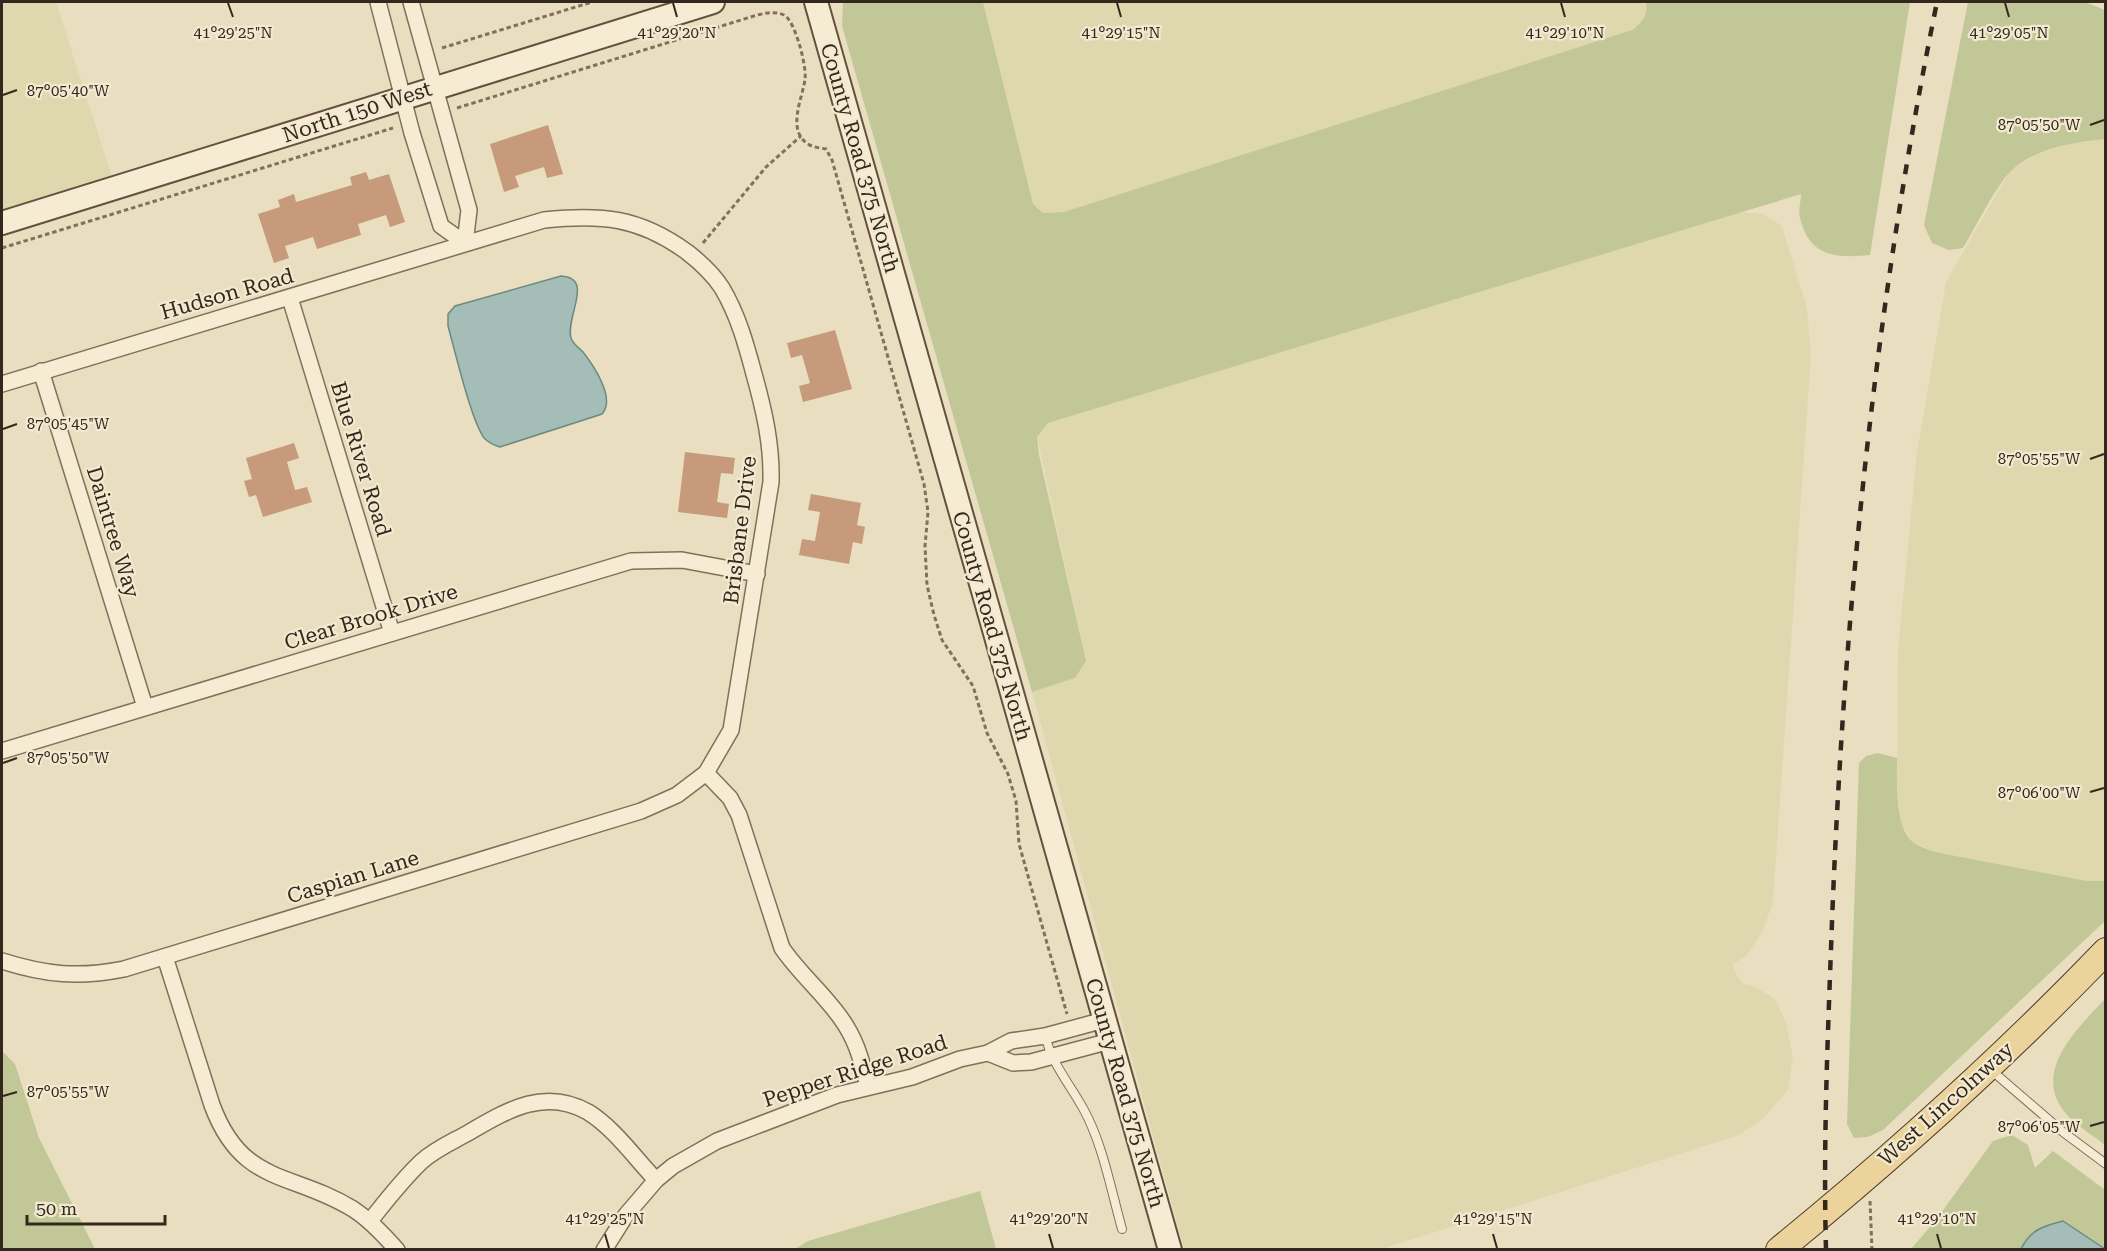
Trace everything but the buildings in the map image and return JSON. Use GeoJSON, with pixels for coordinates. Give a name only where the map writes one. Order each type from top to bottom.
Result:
{"type":"FeatureCollection","features":[{"type":"Feature","properties":{"kind":"main road","name":"West Lincolnway"},"geometry":{"type":"LineString","coordinates":[[1779,1250],[2039,1021],[2106,951]]}},
{"type":"Feature","properties":{"kind":"street"},"geometry":{"type":"LineString","coordinates":[[378,2],[410,123],[441,225],[465,243],[470,210],[411,2]]}},
{"type":"Feature","properties":{"kind":"street","name":"North 150 West"},"geometry":{"type":"LineString","coordinates":[[2,224],[713,2]]}},
{"type":"Feature","properties":{"kind":"street","name":"County Road 375 North"},"geometry":{"type":"LineString","coordinates":[[816,2],[1170,1250]]}},
{"type":"Feature","properties":{"kind":"street","name":"Brisbane Drive"},"geometry":{"type":"LineString","coordinates":[[465,243],[544,220],[583,216],[613,218],[643,226],[670,240],[692,256],[721,287],[735,315],[745,342],[768,427],[772,456],[771,482],[735,714],[724,745],[706,773]]}},
{"type":"Feature","properties":{"kind":"street","name":"Hudson Road"},"geometry":{"type":"LineString","coordinates":[[2,384],[465,243]]}},
{"type":"Feature","properties":{"kind":"street","name":"Blue River Road"},"geometry":{"type":"LineString","coordinates":[[290,298],[392,633]]}},
{"type":"Feature","properties":{"kind":"street","name":"Daintree Way"},"geometry":{"type":"LineString","coordinates":[[40,371],[145,707]]}},
{"type":"Feature","properties":{"kind":"street","name":"Clear Brook Drive"},"geometry":{"type":"LineString","coordinates":[[2,751],[631,561],[682,560],[757,574]]}},
{"type":"Feature","properties":{"kind":"street"},"geometry":{"type":"LineString","coordinates":[[706,773],[730,798],[739,815],[782,948],[793,965],[845,1024],[862,1061],[868,1087]]}},
{"type":"Feature","properties":{"kind":"street","name":"Caspian Lane"},"geometry":{"type":"LineString","coordinates":[[2,961],[55,974],[90,975],[124,969],[641,811],[677,795],[706,773]]}},
{"type":"Feature","properties":{"kind":"street"},"geometry":{"type":"LineString","coordinates":[[165,957],[219,1124],[237,1151],[259,1168],[330,1198],[370,1221],[397,1250]]}},
{"type":"Feature","properties":{"kind":"street","name":"Pepper Ridge Road"},"geometry":{"type":"LineString","coordinates":[[604,1250],[626,1215],[656,1180],[673,1166],[717,1141],[809,1104],[912,1077],[960,1059],[988,1053],[1011,1041],[1046,1036],[1104,1020]]}},
{"type":"Feature","properties":{"kind":"street"},"geometry":{"type":"LineString","coordinates":[[988,1053],[1013,1063],[1051,1058],[1110,1041]]}},
{"type":"Feature","properties":{"kind":"street"},"geometry":{"type":"LineString","coordinates":[[370,1221],[410,1173],[437,1150],[513,1108],[532,1102],[551,1101],[586,1112],[601,1122],[656,1180]]}},
{"type":"Feature","properties":{"kind":"lane"},"geometry":{"type":"LineString","coordinates":[[1046,1036],[1051,1058],[1084,1110],[1093,1130],[1122,1229]]}},
{"type":"Feature","properties":{"kind":"lane"},"geometry":{"type":"LineString","coordinates":[[1988,1067],[2063,1132],[2106,1164]]}},
{"type":"Feature","properties":{"kind":"path"},"geometry":{"type":"LineString","coordinates":[[438,50],[592,2]]}},
{"type":"Feature","properties":{"kind":"path"},"geometry":{"type":"LineString","coordinates":[[441,114],[771,12],[786,15],[793,24],[806,77],[795,116],[801,136],[807,144],[826,149],[832,160],[924,484],[928,512],[925,546],[927,585],[934,615],[942,640],[972,686],[987,733],[1008,774],[1016,801],[1019,844],[1072,1029]]}},
{"type":"Feature","properties":{"kind":"path"},"geometry":{"type":"LineString","coordinates":[[2,248],[410,123]]}},
{"type":"Feature","properties":{"kind":"path"},"geometry":{"type":"LineString","coordinates":[[692,256],[766,166],[801,136]]}},
{"type":"Feature","properties":{"kind":"path"},"geometry":{"type":"LineString","coordinates":[[1869,1173],[1872,1250]]}},
{"type":"Feature","properties":{"kind":"shaded area"},"geometry":{"type":"Polygon","coordinates":[[[2,2],[56,2],[112,177],[2,211],[2,2]]]}},
{"type":"Feature","properties":{"kind":"shaded area"},"geometry":{"type":"Polygon","coordinates":[[[983,2],[1646,2],[1648,7],[1643,22],[1632,30],[1064,212],[1043,213],[1033,204],[983,2]]]}},
{"type":"Feature","properties":{"kind":"shaded area"},"geometry":{"type":"Polygon","coordinates":[[[2105,139],[2105,881],[2087,881],[1935,852],[1912,842],[1901,822],[1897,795],[1898,649],[1917,452],[1946,282],[2009,172],[2039,153],[2068,144],[2105,139]]]}},
{"type":"Feature","properties":{"kind":"shaded area"},"geometry":{"type":"Polygon","coordinates":[[[1740,212],[1763,214],[1782,226],[1807,308],[1811,355],[1773,902],[1762,933],[1746,956],[1733,964],[1737,976],[1744,984],[1754,986],[1775,999],[1786,1022],[1793,1058],[1788,1090],[1764,1118],[1739,1135],[1382,1249],[1184,1249],[1032,692],[1075,678],[1086,661],[1037,437],[1048,423],[1740,212]]]}},
{"type":"Feature","properties":{"kind":"green space"},"geometry":{"type":"Polygon","coordinates":[[[843,2],[983,2],[1033,204],[1043,213],[1064,212],[1632,30],[1644,18],[1646,2],[1910,2],[1870,255],[1846,256],[1826,253],[1810,241],[1800,218],[1801,194],[1048,423],[1037,437],[1039,455],[1086,661],[1075,678],[1032,692],[842,26],[843,2]]]}},
{"type":"Feature","properties":{"kind":"green space"},"geometry":{"type":"Polygon","coordinates":[[[1968,2],[2085,2],[2105,10],[2105,139],[2055,148],[2020,164],[1999,186],[1963,248],[1949,250],[1932,243],[1924,225],[1968,2]]]}},
{"type":"Feature","properties":{"kind":"green space"},"geometry":{"type":"Polygon","coordinates":[[[1878,753],[1897,758],[1900,815],[1908,836],[1914,843],[1935,852],[2087,881],[2105,881],[2105,921],[1883,1130],[1868,1137],[1854,1138],[1847,1124],[1859,763],[1866,756],[1878,753]]]}},
{"type":"Feature","properties":{"kind":"green space"},"geometry":{"type":"Polygon","coordinates":[[[2105,999],[2105,1145],[2072,1120],[2059,1104],[2054,1087],[2054,1071],[2069,1040],[2105,999]]]}},
{"type":"Feature","properties":{"kind":"green space"},"geometry":{"type":"Polygon","coordinates":[[[2,1051],[15,1064],[39,1138],[95,1249],[2,1249],[2,1051]]]}},
{"type":"Feature","properties":{"kind":"green space"},"geometry":{"type":"Polygon","coordinates":[[[2012,1135],[2028,1145],[2035,1168],[2053,1151],[2105,1190],[2105,1248],[2026,1240],[2021,1249],[1910,1250],[1936,1220],[1993,1141],[2012,1135]]]}},
{"type":"Feature","properties":{"kind":"green space"},"geometry":{"type":"Polygon","coordinates":[[[980,1191],[996,1249],[795,1249],[808,1241],[980,1191]]]}},
{"type":"Feature","properties":{"kind":"water"},"geometry":{"type":"Polygon","coordinates":[[[561,276],[571,278],[576,284],[578,291],[570,329],[571,338],[598,374],[605,391],[606,408],[602,414],[500,447],[489,443],[479,429],[464,385],[448,326],[448,314],[455,306],[561,276]]]}},
{"type":"Feature","properties":{"kind":"water"},"geometry":{"type":"Polygon","coordinates":[[[2063,1221],[2105,1249],[2021,1249],[2033,1233],[2063,1221]]]}},
{"type":"Feature","properties":{"kind":"railway"},"geometry":{"type":"LineString","coordinates":[[1826,1250],[1826,1127],[1832,922],[1837,806],[1854,575],[1866,460],[1896,230],[1937,2]]}}]}
